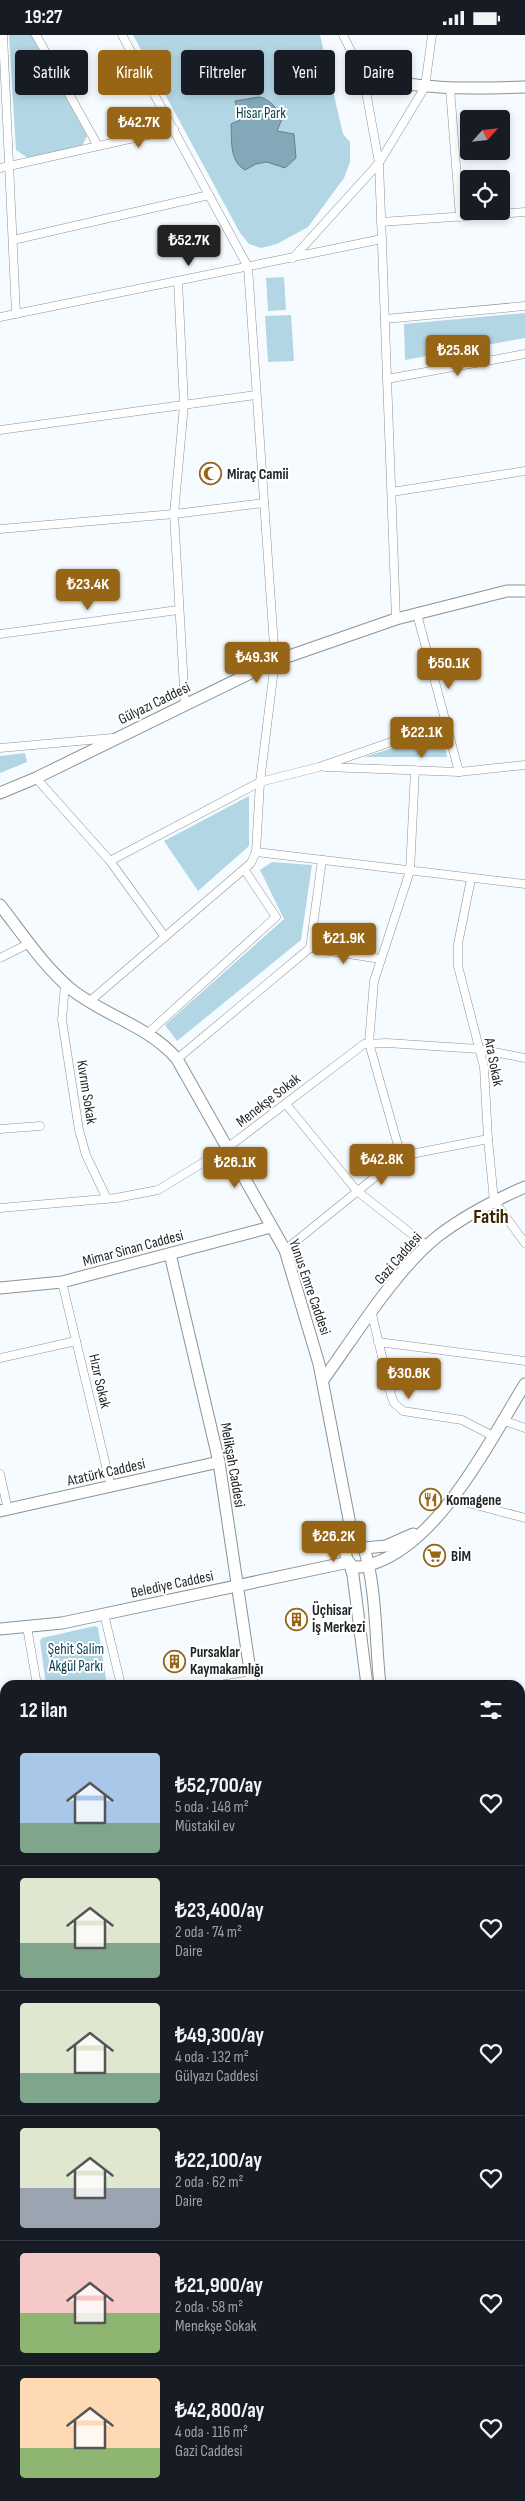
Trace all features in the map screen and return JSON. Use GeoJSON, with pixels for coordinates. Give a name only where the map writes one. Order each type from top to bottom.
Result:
{"type":"FeatureCollection","features":[{"type":"Feature","properties":{"kind":"street"},"geometry":{"type":"LineString","coordinates":[[3,35],[16,314]]}},
{"type":"Feature","properties":{"kind":"street"},"geometry":{"type":"LineString","coordinates":[[36,35],[98,146]]}},
{"type":"Feature","properties":{"kind":"street"},"geometry":{"type":"LineString","coordinates":[[90,1001],[252,863],[256,852],[260,782],[275,661],[248,267],[122,35]]}},
{"type":"Feature","properties":{"kind":"street"},"geometry":{"type":"LineString","coordinates":[[343,35],[350,50]]}},
{"type":"Feature","properties":{"kind":"street"},"geometry":{"type":"LineString","coordinates":[[292,257],[379,163],[426,87],[432,35]]}},
{"type":"Feature","properties":{"kind":"street"},"geometry":{"type":"LineString","coordinates":[[412,85],[450,88],[525,87]]}},
{"type":"Feature","properties":{"kind":"street"},"geometry":{"type":"LineString","coordinates":[[381,222],[460,217],[450,88]]}},
{"type":"Feature","properties":{"kind":"street"},"geometry":{"type":"LineString","coordinates":[[366,95],[379,163],[396,619]]}},
{"type":"Feature","properties":{"kind":"street"},"geometry":{"type":"LineString","coordinates":[[0,168],[174,129]]}},
{"type":"Feature","properties":{"kind":"street"},"geometry":{"type":"LineString","coordinates":[[13,240],[209,195]]}},
{"type":"Feature","properties":{"kind":"street"},"geometry":{"type":"LineString","coordinates":[[510,214],[525,213]]}},
{"type":"Feature","properties":{"kind":"street"},"geometry":{"type":"LineString","coordinates":[[0,317],[382,239]]}},
{"type":"Feature","properties":{"kind":"street"},"geometry":{"type":"LineString","coordinates":[[178,281],[184,405],[174,515],[185,705]]}},
{"type":"Feature","properties":{"kind":"street"},"geometry":{"type":"LineString","coordinates":[[385,319],[525,306]]}},
{"type":"Feature","properties":{"kind":"street"},"geometry":{"type":"LineString","coordinates":[[387,379],[525,354]]}},
{"type":"Feature","properties":{"kind":"street"},"geometry":{"type":"LineString","coordinates":[[0,430],[256,395]]}},
{"type":"Feature","properties":{"kind":"street"},"geometry":{"type":"LineString","coordinates":[[392,492],[525,471]]}},
{"type":"Feature","properties":{"kind":"street"},"geometry":{"type":"LineString","coordinates":[[0,529],[174,515],[264,503]]}},
{"type":"Feature","properties":{"kind":"street","name":"Gülyazı Caddesi"},"geometry":{"type":"LineString","coordinates":[[0,793],[36,778],[275,661],[396,619],[507,591],[525,591]]}},
{"type":"Feature","properties":{"kind":"street"},"geometry":{"type":"LineString","coordinates":[[0,634],[178,610]]}},
{"type":"Feature","properties":{"kind":"street"},"geometry":{"type":"LineString","coordinates":[[417,614],[459,771]]}},
{"type":"Feature","properties":{"kind":"street"},"geometry":{"type":"LineString","coordinates":[[110,861],[260,782],[319,767],[446,723]]}},
{"type":"Feature","properties":{"kind":"street"},"geometry":{"type":"LineString","coordinates":[[0,748],[116,738]]}},
{"type":"Feature","properties":{"kind":"street"},"geometry":{"type":"LineString","coordinates":[[319,767],[459,771],[525,765]]}},
{"type":"Feature","properties":{"kind":"street"},"geometry":{"type":"LineString","coordinates":[[401,1157],[369,1043],[374,981],[410,871],[415,770]]}},
{"type":"Feature","properties":{"kind":"street"},"geometry":{"type":"LineString","coordinates":[[36,778],[110,861],[165,937]]}},
{"type":"Feature","properties":{"kind":"street"},"geometry":{"type":"LineString","coordinates":[[256,852],[525,884]]}},
{"type":"Feature","properties":{"kind":"street"},"geometry":{"type":"LineString","coordinates":[[177,1059],[310,949],[322,860]]}},
{"type":"Feature","properties":{"kind":"street"},"geometry":{"type":"LineString","coordinates":[[147,1034],[276,917],[244,869]]}},
{"type":"Feature","properties":{"kind":"street","name":"Ara Sokak"},"geometry":{"type":"LineString","coordinates":[[471,879],[458,944],[458,966],[486,1083],[488,1139],[494,1201]]}},
{"type":"Feature","properties":{"kind":"street","name":"Yunus Emre Caddesi"},"geometry":{"type":"LineString","coordinates":[[0,905],[65,984],[147,1034],[164,1046],[177,1059],[285,1250],[323,1380],[359,1546],[368,1565],[380,1680]]}},
{"type":"Feature","properties":{"kind":"street"},"geometry":{"type":"LineString","coordinates":[[0,958],[30,943]]}},
{"type":"Feature","properties":{"kind":"street"},"geometry":{"type":"LineString","coordinates":[[310,949],[381,959]]}},
{"type":"Feature","properties":{"kind":"street","name":"Kıvrım Sokak"},"geometry":{"type":"LineString","coordinates":[[65,984],[62,1020],[79,1130],[83,1150],[108,1199]]}},
{"type":"Feature","properties":{"kind":"street"},"geometry":{"type":"LineString","coordinates":[[369,1043],[478,1049],[525,1058]]}},
{"type":"Feature","properties":{"kind":"street","name":"Menekşe Sokak"},"geometry":{"type":"LineString","coordinates":[[0,1208],[108,1199],[158,1190],[227,1148],[354,1050],[369,1043]]}},
{"type":"Feature","properties":{"kind":"street"},"geometry":{"type":"LineString","coordinates":[[286,1104],[358,1191],[427,1246]]}},
{"type":"Feature","properties":{"kind":"street"},"geometry":{"type":"LineString","coordinates":[[0,1129],[40,1126]]}},
{"type":"Feature","properties":{"kind":"street"},"geometry":{"type":"LineString","coordinates":[[285,1250],[401,1157],[488,1139]]}},
{"type":"Feature","properties":{"kind":"street","name":"Gazi Caddesi"},"geometry":{"type":"LineString","coordinates":[[323,1380],[391,1287],[427,1246],[448,1229],[494,1201],[525,1187]]}},
{"type":"Feature","properties":{"kind":"street"},"geometry":{"type":"LineString","coordinates":[[494,1201],[525,1243]]}},
{"type":"Feature","properties":{"kind":"street","name":"Mimar Sinan Caddesi"},"geometry":{"type":"LineString","coordinates":[[0,1288],[62,1282],[271,1227]]}},
{"type":"Feature","properties":{"kind":"street","name":"Melikşah Caddesi"},"geometry":{"type":"LineString","coordinates":[[170,1254],[219,1462],[251,1680]]}},
{"type":"Feature","properties":{"kind":"street","name":"Hızır Sokak"},"geometry":{"type":"LineString","coordinates":[[62,1282],[111,1487]]}},
{"type":"Feature","properties":{"kind":"street"},"geometry":{"type":"LineString","coordinates":[[372,1314],[391,1395],[398,1408],[403,1411],[462,1420],[493,1436]]}},
{"type":"Feature","properties":{"kind":"street"},"geometry":{"type":"LineString","coordinates":[[0,1358],[76,1341]]}},
{"type":"Feature","properties":{"kind":"street"},"geometry":{"type":"LineString","coordinates":[[378,1343],[525,1361]]}},
{"type":"Feature","properties":{"kind":"street"},"geometry":{"type":"LineString","coordinates":[[349,1562],[355,1566],[368,1565],[400,1551],[428,1525],[453,1499],[525,1384]]}},
{"type":"Feature","properties":{"kind":"street"},"geometry":{"type":"LineString","coordinates":[[502,1420],[525,1428]]}},
{"type":"Feature","properties":{"kind":"street","name":"Atatürk Caddesi"},"geometry":{"type":"LineString","coordinates":[[4,1510],[219,1462]]}},
{"type":"Feature","properties":{"kind":"street"},"geometry":{"type":"LineString","coordinates":[[0,1475],[4,1510]]}},
{"type":"Feature","properties":{"kind":"street"},"geometry":{"type":"LineString","coordinates":[[453,1499],[525,1518]]}},
{"type":"Feature","properties":{"kind":"street"},"geometry":{"type":"LineString","coordinates":[[366,1680],[354,1575],[346,1549],[396,1543],[428,1525]]}},
{"type":"Feature","properties":{"kind":"street","name":"Belediye Caddesi"},"geometry":{"type":"LineString","coordinates":[[0,1629],[27,1627],[104,1614],[349,1562]]}},
{"type":"Feature","properties":{"kind":"street"},"geometry":{"type":"LineString","coordinates":[[104,1614],[119,1680]]}},
{"type":"Feature","properties":{"kind":"street"},"geometry":{"type":"LineString","coordinates":[[27,1627],[36,1680]]}},
{"type":"Feature","properties":{"kind":"green space"},"geometry":{"type":"Polygon","coordinates":[[[9,35],[32,35],[40,50],[15,50],[15,95],[65,95],[87,136],[82,146],[28,158],[16,150],[9,35]]]}},
{"type":"Feature","properties":{"kind":"green space","name":"Hisar Park"},"geometry":{"type":"Polygon","coordinates":[[[133,35],[320,35],[323,50],[274,50],[274,95],[334,95],[343,134],[350,142],[350,162],[344,178],[308,227],[277,244],[261,248],[249,244],[240,233],[165,95],[171,95],[171,50],[141,50],[133,35]]]}},
{"type":"Feature","properties":{"kind":"green space"},"geometry":{"type":"Polygon","coordinates":[[[284,277],[286,310],[268,311],[266,278],[284,277]]]}},
{"type":"Feature","properties":{"kind":"green space"},"geometry":{"type":"Polygon","coordinates":[[[525,313],[525,338],[405,360],[404,324],[525,313]]]}},
{"type":"Feature","properties":{"kind":"green space"},"geometry":{"type":"Polygon","coordinates":[[[291,315],[294,361],[268,362],[265,316],[291,315]]]}},
{"type":"Feature","properties":{"kind":"green space"},"geometry":{"type":"Polygon","coordinates":[[[442,732],[447,757],[364,757],[442,732]]]}},
{"type":"Feature","properties":{"kind":"green space"},"geometry":{"type":"Polygon","coordinates":[[[25,753],[27,762],[0,773],[0,756],[25,753]]]}},
{"type":"Feature","properties":{"kind":"green space"},"geometry":{"type":"Polygon","coordinates":[[[249,796],[249,846],[198,891],[164,841],[249,796]]]}},
{"type":"Feature","properties":{"kind":"green space"},"geometry":{"type":"Polygon","coordinates":[[[272,862],[312,865],[301,940],[177,1041],[165,1025],[284,919],[260,870],[272,862]]]}},
{"type":"Feature","properties":{"kind":"green space","name":"Şehit Salim Akgül Parkı"},"geometry":{"type":"Polygon","coordinates":[[[95,1626],[98,1628],[106,1680],[45,1680],[40,1641],[42,1638],[95,1626]]]}},
{"type":"Feature","properties":{"kind":"shaded area"},"geometry":{"type":"Polygon","coordinates":[[[259,97],[270,102],[280,115],[282,119],[277,131],[294,134],[296,158],[285,168],[267,162],[256,164],[245,170],[236,161],[234,156],[231,124],[240,120],[235,101],[259,97]]]}},
{"type":"Feature","properties":{"kind":"place","name":"Miraç Camii"},"geometry":{"type":"Point","coordinates":[211,474]}},
{"type":"Feature","properties":{"kind":"place","name":"Komagene"},"geometry":{"type":"Point","coordinates":[430,1500]}},
{"type":"Feature","properties":{"kind":"place","name":"BİM"},"geometry":{"type":"Point","coordinates":[435,1556]}},
{"type":"Feature","properties":{"kind":"place","name":"Üçhisar İş Merkezi"},"geometry":{"type":"Point","coordinates":[296,1619]}},
{"type":"Feature","properties":{"kind":"place","name":"Pursaklar Kaymakamlığı"},"geometry":{"type":"Point","coordinates":[174,1661]}},
{"type":"Feature","properties":{"kind":"district","name":"Fatih"},"geometry":{"type":"Point","coordinates":[491,1216]}}]}
